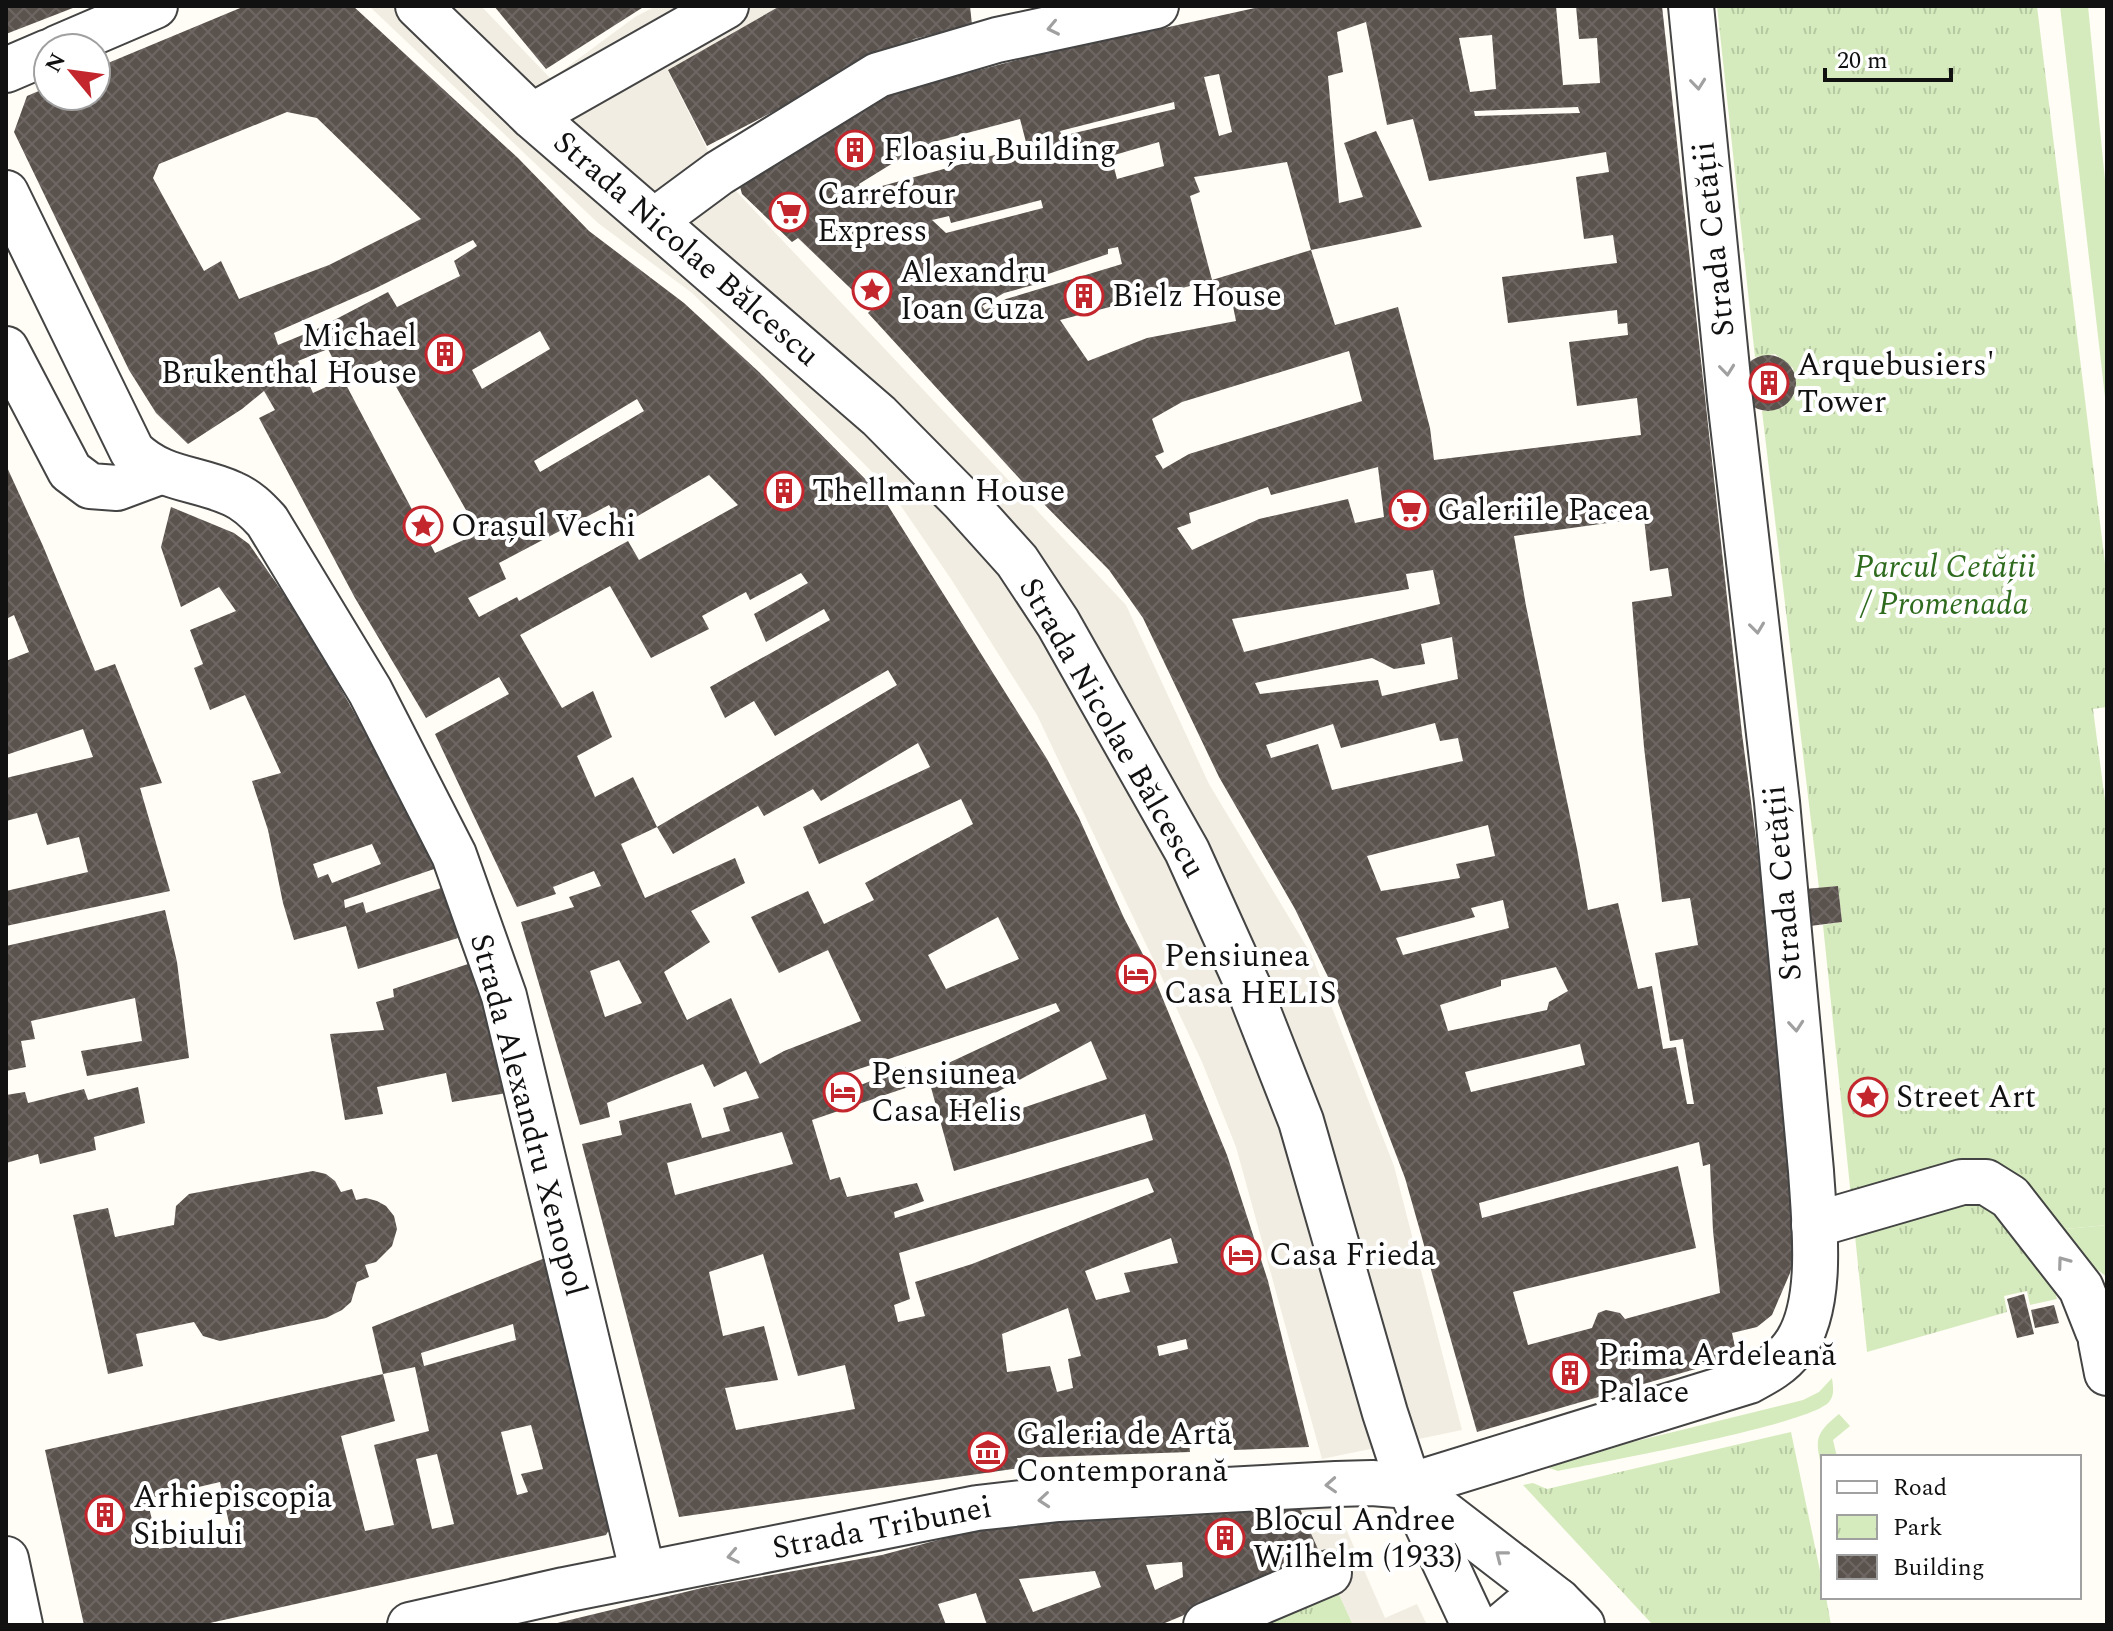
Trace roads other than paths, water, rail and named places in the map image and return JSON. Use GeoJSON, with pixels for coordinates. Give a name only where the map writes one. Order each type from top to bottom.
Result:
{"type":"FeatureCollection","features":[{"type":"Feature","properties":{"kind":"street"},"geometry":{"type":"LineString","coordinates":[[94,32],[155,6]]}},
{"type":"Feature","properties":{"kind":"street","name":"Strada Nicolae Bălcescu"},"geometry":{"type":"LineString","coordinates":[[418,6],[532,116],[879,416],[1017,561],[1058,623],[1187,851],[1248,986],[1301,1121],[1409,1486],[1474,1625]]}},
{"type":"Feature","properties":{"kind":"street"},"geometry":{"type":"LineString","coordinates":[[532,116],[726,6]]}},
{"type":"Feature","properties":{"kind":"street"},"geometry":{"type":"LineString","coordinates":[[654,221],[719,173],[878,75],[996,23],[1156,6]]}},
{"type":"Feature","properties":{"kind":"street","name":"Strada Cetății"},"geometry":{"type":"LineString","coordinates":[[1409,1486],[1749,1381],[1776,1367],[1795,1346],[1807,1319],[1813,1294],[1814,1225],[1777,802],[1730,399],[1691,6]]}},
{"type":"Feature","properties":{"kind":"street"},"geometry":{"type":"LineString","coordinates":[[6,70],[32,59]]}},
{"type":"Feature","properties":{"kind":"street","name":"Strada Alexandru Xenopol"},"geometry":{"type":"LineString","coordinates":[[6,193],[132,451],[147,466],[160,472],[236,495],[267,521],[370,691],[454,855],[504,996],[643,1574]]}},
{"type":"Feature","properties":{"kind":"street"},"geometry":{"type":"LineString","coordinates":[[6,349],[70,471],[90,486],[117,488],[160,472]]}},
{"type":"Feature","properties":{"kind":"street"},"geometry":{"type":"LineString","coordinates":[[1814,1225],[1962,1182],[1986,1182],[2010,1197],[2081,1288],[2102,1349]]}},
{"type":"Feature","properties":{"kind":"street","name":"Strada Tribunei"},"geometry":{"type":"LineString","coordinates":[[410,1625],[643,1574],[977,1508],[1336,1484],[1409,1486]]}},
{"type":"Feature","properties":{"kind":"street"},"geometry":{"type":"LineString","coordinates":[[1409,1486],[1570,1613]]}},
{"type":"Feature","properties":{"kind":"street"},"geometry":{"type":"LineString","coordinates":[[6,1559],[20,1625]]}},
{"type":"Feature","properties":{"kind":"street"},"geometry":{"type":"LineString","coordinates":[[1206,1625],[1329,1573]]}},
{"type":"Feature","properties":{"kind":"street"},"geometry":{"type":"LineString","coordinates":[[1503,1625],[1522,1609],[1570,1613]]}},
{"type":"Feature","properties":{"kind":"place","name":"Floașiu Building"},"geometry":{"type":"Point","coordinates":[855,150]}},
{"type":"Feature","properties":{"kind":"place","name":"Carrefour Express"},"geometry":{"type":"Point","coordinates":[789,212]}},
{"type":"Feature","properties":{"kind":"place","name":"Alexandru Ioan Cuza"},"geometry":{"type":"Point","coordinates":[872,290]}},
{"type":"Feature","properties":{"kind":"place","name":"Bielz House"},"geometry":{"type":"Point","coordinates":[1084,296]}},
{"type":"Feature","properties":{"kind":"place","name":"Michael Brukenthal House"},"geometry":{"type":"Point","coordinates":[445,354]}},
{"type":"Feature","properties":{"kind":"place","name":"Arquebusiers' Tower"},"geometry":{"type":"Point","coordinates":[1769,383]}},
{"type":"Feature","properties":{"kind":"place","name":"Thellmann House"},"geometry":{"type":"Point","coordinates":[784,491]}},
{"type":"Feature","properties":{"kind":"place","name":"Galeriile Pacea"},"geometry":{"type":"Point","coordinates":[1409,510]}},
{"type":"Feature","properties":{"kind":"place","name":"Orașul Vechi"},"geometry":{"type":"Point","coordinates":[423,526]}},
{"type":"Feature","properties":{"kind":"place","name":"Pensiunea Casa HELIS"},"geometry":{"type":"Point","coordinates":[1136,974]}},
{"type":"Feature","properties":{"kind":"place","name":"Pensiunea Casa Helis"},"geometry":{"type":"Point","coordinates":[843,1092]}},
{"type":"Feature","properties":{"kind":"place","name":"Street Art"},"geometry":{"type":"Point","coordinates":[1868,1097]}},
{"type":"Feature","properties":{"kind":"place","name":"Casa Frieda"},"geometry":{"type":"Point","coordinates":[1241,1255]}},
{"type":"Feature","properties":{"kind":"place","name":"Prima Ardeleană Palace"},"geometry":{"type":"Point","coordinates":[1570,1373]}},
{"type":"Feature","properties":{"kind":"place","name":"Galeria de Artă Contemporană"},"geometry":{"type":"Point","coordinates":[988,1452]}},
{"type":"Feature","properties":{"kind":"place","name":"Arhiepiscopia Sibiului"},"geometry":{"type":"Point","coordinates":[105,1515]}},
{"type":"Feature","properties":{"kind":"place","name":"Blocul Andree Wilhelm (1933)"},"geometry":{"type":"Point","coordinates":[1225,1538]}},
{"type":"Feature","properties":{"kind":"park label","name":"Parcul Cetății / Promenada"},"geometry":{"type":"Point","coordinates":[1945,586]}}]}
